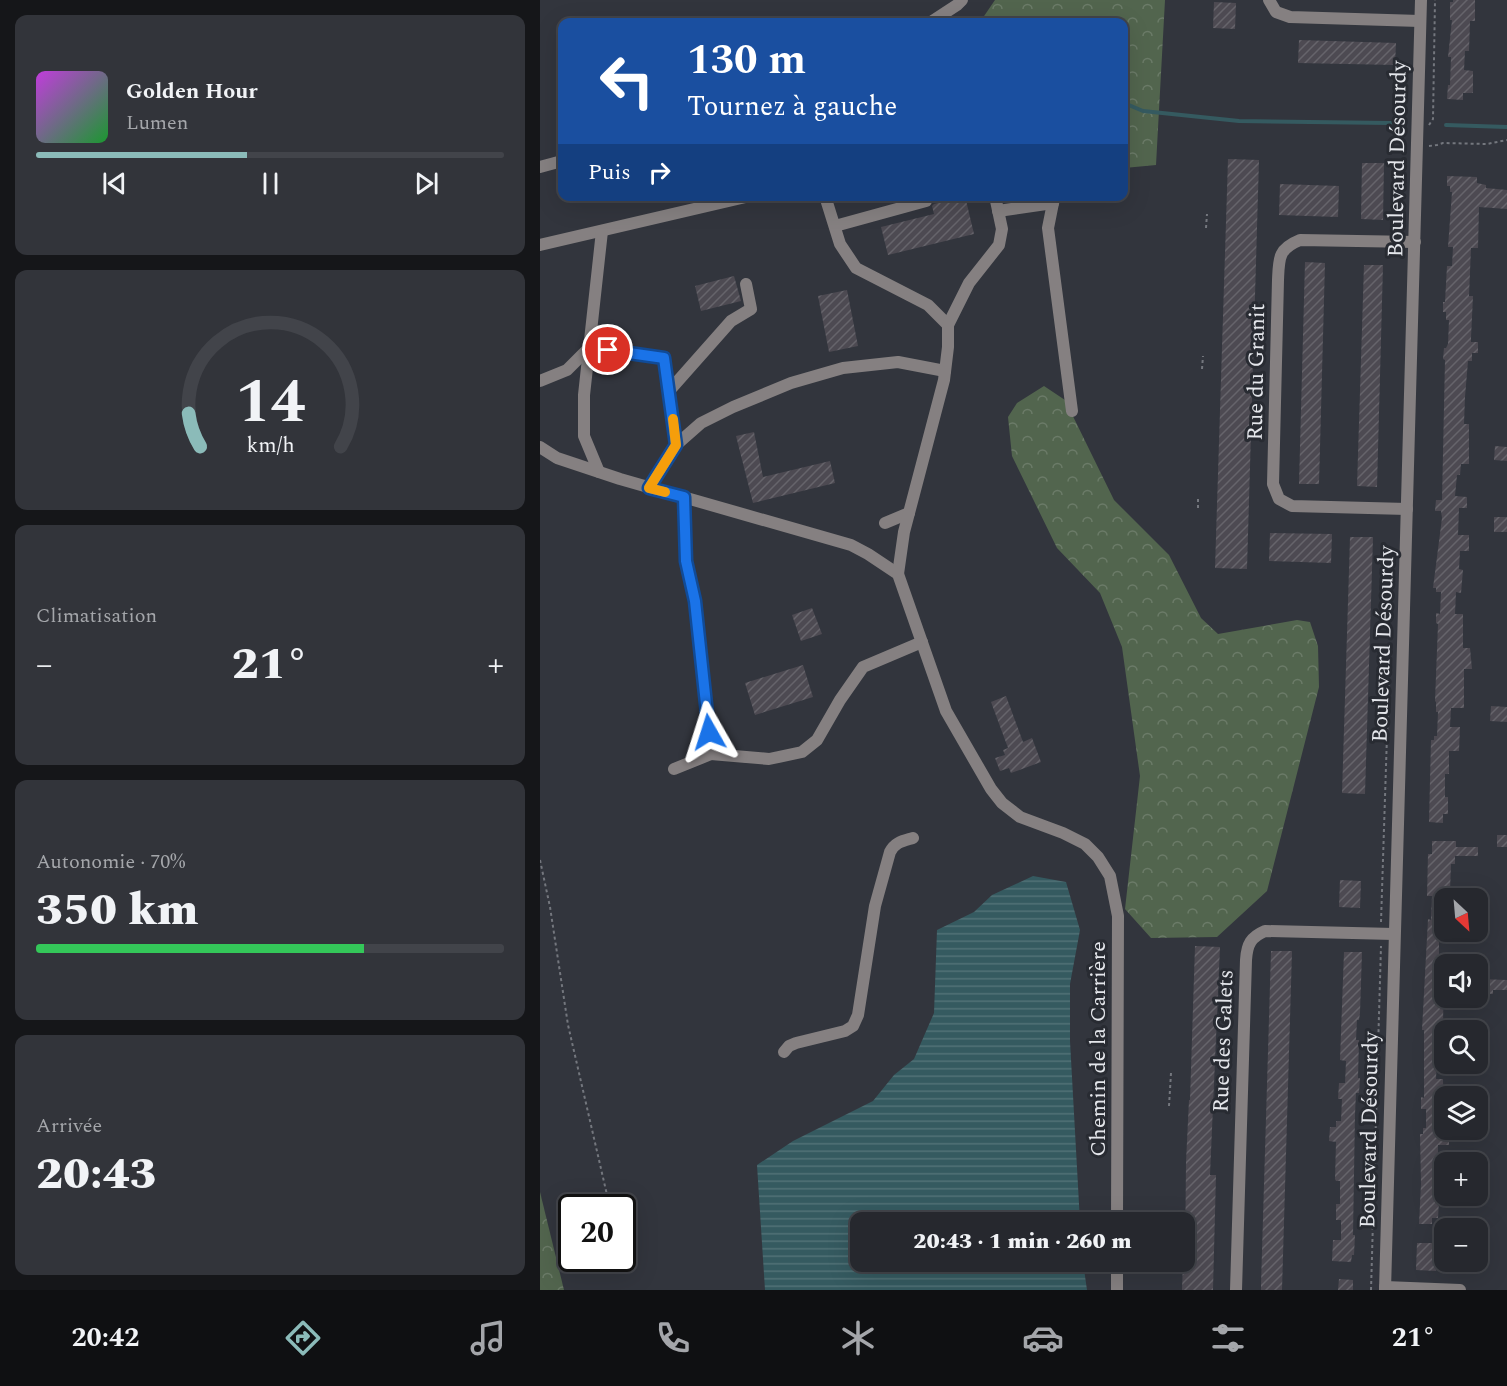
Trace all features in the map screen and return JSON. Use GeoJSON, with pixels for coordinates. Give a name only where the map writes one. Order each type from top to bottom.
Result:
{"type":"FeatureCollection","features":[{"type":"Feature","properties":{"kind":"street"},"geometry":{"type":"LineString","coordinates":[[937,18],[962,0]]}},
{"type":"Feature","properties":{"kind":"street"},"geometry":{"type":"LineString","coordinates":[[1269,0],[1276,12],[1290,17],[1420,21]]}},
{"type":"Feature","properties":{"kind":"street","name":"Boulevard Désourdy"},"geometry":{"type":"LineString","coordinates":[[1385,1289],[1421,0]]}},
{"type":"Feature","properties":{"kind":"street"},"geometry":{"type":"LineString","coordinates":[[540,167],[558,162]]}},
{"type":"Feature","properties":{"kind":"street"},"geometry":{"type":"LineString","coordinates":[[540,245],[729,201]]}},
{"type":"Feature","properties":{"kind":"street"},"geometry":{"type":"LineString","coordinates":[[826,201],[840,244],[856,268],[928,305],[948,325]]}},
{"type":"Feature","properties":{"kind":"street"},"geometry":{"type":"LineString","coordinates":[[834,226],[926,201]]}},
{"type":"Feature","properties":{"kind":"street"},"geometry":{"type":"LineString","coordinates":[[674,770],[711,753],[769,759],[802,752],[817,740],[840,700],[863,667],[922,642],[898,574],[904,532],[945,371],[948,325],[969,283],[999,246],[1002,229],[996,201]]}},
{"type":"Feature","properties":{"kind":"street"},"geometry":{"type":"LineString","coordinates":[[998,210],[1048,201]]}},
{"type":"Feature","properties":{"kind":"street"},"geometry":{"type":"LineString","coordinates":[[1054,201],[1048,228],[1072,411]]}},
{"type":"Feature","properties":{"kind":"street"},"geometry":{"type":"LineString","coordinates":[[598,472],[584,436],[584,395],[602,231]]}},
{"type":"Feature","properties":{"kind":"street","name":"Rue du Granit"},"geometry":{"type":"LineString","coordinates":[[1407,509],[1292,506],[1283,502],[1276,495],[1273,484],[1278,280],[1282,250],[1300,240],[1415,242]]}},
{"type":"Feature","properties":{"kind":"street"},"geometry":{"type":"LineString","coordinates":[[669,391],[731,321],[751,309],[747,284]]}},
{"type":"Feature","properties":{"kind":"street"},"geometry":{"type":"LineString","coordinates":[[540,381],[567,370],[589,348]]}},
{"type":"Feature","properties":{"kind":"street"},"geometry":{"type":"LineString","coordinates":[[589,348],[664,358],[676,445]]}},
{"type":"Feature","properties":{"kind":"street"},"geometry":{"type":"LineString","coordinates":[[649,488],[676,445],[701,423],[791,383],[843,368],[898,362],[945,371]]}},
{"type":"Feature","properties":{"kind":"street"},"geometry":{"type":"LineString","coordinates":[[540,447],[557,458],[598,472],[851,545],[898,574]]}},
{"type":"Feature","properties":{"kind":"street"},"geometry":{"type":"LineString","coordinates":[[684,497],[686,561],[695,601],[711,753]]}},
{"type":"Feature","properties":{"kind":"street"},"geometry":{"type":"LineString","coordinates":[[885,524],[909,513]]}},
{"type":"Feature","properties":{"kind":"street","name":"Chemin de la Carrière"},"geometry":{"type":"LineString","coordinates":[[922,642],[946,711],[991,789],[1002,803],[1020,817],[1085,844],[1098,857],[1110,876],[1118,916],[1118,1212]]}},
{"type":"Feature","properties":{"kind":"street"},"geometry":{"type":"LineString","coordinates":[[784,1052],[796,1043],[845,1031],[853,1026],[858,1015],[875,906],[890,852],[893,846],[900,841],[913,838]]}},
{"type":"Feature","properties":{"kind":"street","name":"Rue des Galets"},"geometry":{"type":"LineString","coordinates":[[1236,1290],[1246,950],[1250,940],[1265,931],[1394,934]]}},
{"type":"Feature","properties":{"kind":"street"},"geometry":{"type":"LineString","coordinates":[[1117,1272],[1117,1290]]}},
{"type":"Feature","properties":{"kind":"street"},"geometry":{"type":"LineString","coordinates":[[1385,1289],[1460,1290]]}},
{"type":"Feature","properties":{"kind":"path"},"geometry":{"type":"LineString","coordinates":[[1426,126],[1433,118],[1435,0]]}},
{"type":"Feature","properties":{"kind":"path"},"geometry":{"type":"LineString","coordinates":[[1429,146],[1443,143],[1487,144],[1507,140]]}},
{"type":"Feature","properties":{"kind":"path"},"geometry":{"type":"LineString","coordinates":[[1206,228],[1207,214]]}},
{"type":"Feature","properties":{"kind":"path"},"geometry":{"type":"LineString","coordinates":[[1202,369],[1203,356]]}},
{"type":"Feature","properties":{"kind":"path"},"geometry":{"type":"LineString","coordinates":[[1198,498],[1198,508]]}},
{"type":"Feature","properties":{"kind":"path"},"geometry":{"type":"LineString","coordinates":[[1381,923],[1389,669]]}},
{"type":"Feature","properties":{"kind":"path"},"geometry":{"type":"LineString","coordinates":[[540,860],[550,907],[568,1025],[607,1194]]}},
{"type":"Feature","properties":{"kind":"path"},"geometry":{"type":"LineString","coordinates":[[1371,1290],[1381,947]]}},
{"type":"Feature","properties":{"kind":"path"},"geometry":{"type":"LineString","coordinates":[[1169,1106],[1171,1073]]}},
{"type":"Feature","properties":{"kind":"green space"},"geometry":{"type":"Polygon","coordinates":[[[995,0],[1165,0],[1156,165],[1128,168],[1128,18],[983,18],[995,0]]]}},
{"type":"Feature","properties":{"kind":"green space"},"geometry":{"type":"Polygon","coordinates":[[[1044,386],[1065,400],[1114,500],[1169,555],[1201,618],[1218,634],[1297,620],[1310,622],[1318,646],[1319,687],[1267,891],[1217,937],[1151,938],[1125,909],[1140,776],[1122,647],[1100,593],[1057,548],[1012,456],[1008,417],[1017,403],[1044,386]]]}},
{"type":"Feature","properties":{"kind":"green space"},"geometry":{"type":"Polygon","coordinates":[[[540,1192],[564,1290],[540,1290],[540,1192]]]}},
{"type":"Feature","properties":{"kind":"water"},"geometry":{"type":"Polygon","coordinates":[[[1033,876],[1066,882],[1080,930],[1070,984],[1070,1041],[1079,1212],[850,1212],[850,1272],[1084,1272],[1087,1290],[765,1290],[757,1165],[793,1141],[873,1101],[894,1075],[914,1059],[934,1013],[937,930],[974,912],[992,895],[1033,876]]]}},
{"type":"Feature","properties":{"kind":"building"},"geometry":{"type":"Polygon","coordinates":[[[1475,0],[1475,21],[1470,21],[1469,51],[1465,51],[1464,70],[1473,71],[1473,93],[1463,93],[1463,100],[1447,99],[1451,57],[1448,57],[1452,20],[1450,20],[1450,2],[1475,0]]]}},
{"type":"Feature","properties":{"kind":"building"},"geometry":{"type":"Polygon","coordinates":[[[1214,2],[1236,3],[1235,29],[1213,28],[1214,2]]]}},
{"type":"Feature","properties":{"kind":"building"},"geometry":{"type":"Polygon","coordinates":[[[1299,40],[1396,43],[1395,65],[1298,63],[1299,40]]]}},
{"type":"Feature","properties":{"kind":"building"},"geometry":{"type":"Polygon","coordinates":[[[1228,159],[1259,160],[1247,569],[1215,568],[1228,159]]]}},
{"type":"Feature","properties":{"kind":"building"},"geometry":{"type":"Polygon","coordinates":[[[1362,163],[1384,163],[1383,220],[1361,219],[1362,163]]]}},
{"type":"Feature","properties":{"kind":"building"},"geometry":{"type":"Polygon","coordinates":[[[1447,176],[1477,177],[1477,183],[1486,185],[1486,188],[1507,190],[1507,209],[1479,207],[1478,248],[1471,248],[1469,296],[1473,296],[1471,342],[1478,342],[1478,353],[1472,353],[1472,361],[1468,361],[1465,397],[1464,424],[1469,424],[1469,464],[1461,464],[1460,475],[1457,475],[1455,496],[1467,497],[1467,508],[1459,508],[1458,535],[1469,535],[1469,551],[1460,551],[1459,569],[1463,570],[1461,593],[1456,592],[1455,614],[1463,614],[1463,648],[1470,648],[1472,669],[1464,669],[1464,708],[1451,708],[1450,727],[1460,727],[1459,751],[1449,751],[1449,774],[1445,774],[1448,814],[1443,814],[1443,823],[1429,822],[1431,740],[1437,736],[1438,712],[1436,712],[1435,701],[1438,624],[1436,613],[1440,614],[1441,592],[1436,592],[1436,588],[1433,588],[1442,518],[1441,511],[1435,511],[1436,500],[1442,500],[1445,360],[1443,359],[1444,348],[1448,344],[1449,320],[1446,320],[1446,312],[1443,312],[1443,302],[1445,302],[1447,266],[1452,266],[1453,247],[1448,247],[1452,192],[1450,192],[1450,186],[1447,186],[1447,176]]]}},
{"type":"Feature","properties":{"kind":"building"},"geometry":{"type":"Polygon","coordinates":[[[1280,184],[1339,186],[1338,217],[1279,215],[1280,184]]]}},
{"type":"Feature","properties":{"kind":"building"},"geometry":{"type":"Polygon","coordinates":[[[946,201],[966,201],[974,234],[888,255],[881,227],[934,214],[932,206],[946,201]]]}},
{"type":"Feature","properties":{"kind":"building"},"geometry":{"type":"Polygon","coordinates":[[[1305,262],[1325,263],[1319,484],[1299,484],[1305,262]]]}},
{"type":"Feature","properties":{"kind":"building"},"geometry":{"type":"Polygon","coordinates":[[[1364,265],[1383,265],[1377,487],[1357,486],[1364,265]]]}},
{"type":"Feature","properties":{"kind":"building"},"geometry":{"type":"Polygon","coordinates":[[[734,276],[741,301],[701,311],[695,286],[734,276]]]}},
{"type":"Feature","properties":{"kind":"building"},"geometry":{"type":"Polygon","coordinates":[[[847,290],[858,346],[829,352],[818,296],[847,290]]]}},
{"type":"Feature","properties":{"kind":"building"},"geometry":{"type":"Polygon","coordinates":[[[754,432],[763,477],[830,461],[835,483],[753,503],[736,436],[754,432]]]}},
{"type":"Feature","properties":{"kind":"building"},"geometry":{"type":"Polygon","coordinates":[[[1495,446],[1507,447],[1507,461],[1494,460],[1495,446]]]}},
{"type":"Feature","properties":{"kind":"building"},"geometry":{"type":"Polygon","coordinates":[[[1494,517],[1507,517],[1507,532],[1494,532],[1494,517]]]}},
{"type":"Feature","properties":{"kind":"building"},"geometry":{"type":"Polygon","coordinates":[[[1270,533],[1332,534],[1331,563],[1269,561],[1270,533]]]}},
{"type":"Feature","properties":{"kind":"building"},"geometry":{"type":"Polygon","coordinates":[[[1350,537],[1373,537],[1365,794],[1342,793],[1350,537]]]}},
{"type":"Feature","properties":{"kind":"building"},"geometry":{"type":"Polygon","coordinates":[[[812,608],[822,634],[801,641],[792,615],[812,608]]]}},
{"type":"Feature","properties":{"kind":"building"},"geometry":{"type":"Polygon","coordinates":[[[803,665],[813,697],[755,715],[745,683],[803,665]]]}},
{"type":"Feature","properties":{"kind":"building"},"geometry":{"type":"Polygon","coordinates":[[[1006,696],[1023,742],[1032,738],[1041,762],[1011,773],[1009,768],[1000,771],[995,758],[1005,755],[1003,750],[1008,748],[991,702],[1006,696]]]}},
{"type":"Feature","properties":{"kind":"building"},"geometry":{"type":"Polygon","coordinates":[[[1491,706],[1507,707],[1507,722],[1490,721],[1491,706]]]}},
{"type":"Feature","properties":{"kind":"building"},"geometry":{"type":"Polygon","coordinates":[[[1497,835],[1507,835],[1507,847],[1497,847],[1497,835]]]}},
{"type":"Feature","properties":{"kind":"building"},"geometry":{"type":"Polygon","coordinates":[[[1432,841],[1456,841],[1456,847],[1478,847],[1478,856],[1455,856],[1455,864],[1451,864],[1450,888],[1434,888],[1434,942],[1439,942],[1439,954],[1434,954],[1434,1008],[1443,1008],[1443,1020],[1434,1020],[1434,1074],[1436,1074],[1436,1079],[1443,1079],[1443,1086],[1434,1086],[1434,1140],[1449,1140],[1449,1145],[1438,1145],[1438,1152],[1434,1152],[1434,1206],[1439,1206],[1438,1218],[1432,1218],[1432,1224],[1419,1224],[1420,1134],[1423,1134],[1423,1128],[1426,1128],[1426,1109],[1421,1109],[1421,1097],[1424,1098],[1424,1030],[1422,1030],[1428,919],[1431,920],[1432,896],[1427,896],[1428,854],[1432,854],[1432,841]]]}},
{"type":"Feature","properties":{"kind":"building"},"geometry":{"type":"Polygon","coordinates":[[[1340,880],[1361,881],[1360,908],[1339,907],[1340,880]]]}},
{"type":"Feature","properties":{"kind":"building"},"geometry":{"type":"Polygon","coordinates":[[[1195,946],[1220,947],[1210,1175],[1216,1175],[1213,1290],[1182,1290],[1183,1272],[1195,1272],[1195,1212],[1186,1212],[1195,946]]]}},
{"type":"Feature","properties":{"kind":"building"},"geometry":{"type":"Polygon","coordinates":[[[1271,951],[1292,951],[1282,1290],[1261,1290],[1271,951]]]}},
{"type":"Feature","properties":{"kind":"building"},"geometry":{"type":"Polygon","coordinates":[[[1344,952],[1362,952],[1360,1013],[1359,1020],[1357,1020],[1356,1040],[1359,1040],[1358,1078],[1360,1078],[1359,1093],[1356,1093],[1355,1114],[1353,1235],[1355,1235],[1354,1255],[1352,1255],[1351,1262],[1332,1261],[1333,1240],[1341,1240],[1341,1220],[1336,1220],[1336,1204],[1340,1204],[1340,1181],[1335,1179],[1336,1142],[1329,1141],[1330,1127],[1336,1127],[1336,1121],[1341,1121],[1342,1099],[1338,1099],[1339,1083],[1345,1083],[1346,1061],[1340,1060],[1344,952]]]}},
{"type":"Feature","properties":{"kind":"building"},"geometry":{"type":"Polygon","coordinates":[[[1488,979],[1507,980],[1507,990],[1493,990],[1493,994],[1488,994],[1488,979]]]}},
{"type":"Feature","properties":{"kind":"building"},"geometry":{"type":"Polygon","coordinates":[[[1417,1243],[1432,1243],[1434,1271],[1416,1270],[1417,1243]]]}},
{"type":"Feature","properties":{"kind":"building"},"geometry":{"type":"Polygon","coordinates":[[[1339,1279],[1353,1280],[1353,1290],[1338,1290],[1339,1279]]]}},
{"type":"Feature","properties":{"kind":"waterway"},"geometry":{"type":"LineString","coordinates":[[1128,105],[1143,111],[1239,121],[1391,123]]}},
{"type":"Feature","properties":{"kind":"waterway"},"geometry":{"type":"LineString","coordinates":[[1446,125],[1507,127]]}},
{"type":"Feature","properties":{"kind":"slow traffic"},"geometry":{"type":"LineString","coordinates":[[665,492],[649,488],[676,445],[673,419]]}},
{"type":"Feature","properties":{"kind":"route"},"geometry":{"type":"LineString","coordinates":[[608,350],[664,358],[676,445],[649,488],[684,497],[686,561],[695,601],[709,732]]}}]}
